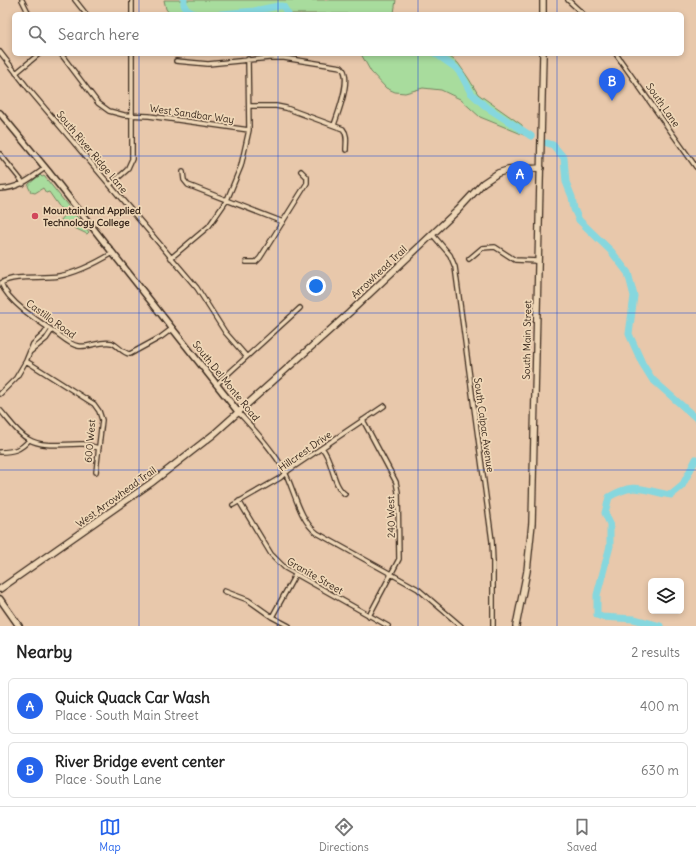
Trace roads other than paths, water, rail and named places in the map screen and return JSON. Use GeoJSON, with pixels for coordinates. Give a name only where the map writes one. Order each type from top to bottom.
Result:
{"type":"FeatureCollection","features":[{"type":"Feature","properties":{"kind":"main road"},"geometry":{"type":"LineString","coordinates":[[543,12],[544,0]]}},
{"type":"Feature","properties":{"kind":"main road","name":"South Main Street"},"geometry":{"type":"LineString","coordinates":[[516,626],[527,571],[532,523],[543,56]]}},
{"type":"Feature","properties":{"kind":"main road","name":"Arrowhead Trail"},"geometry":{"type":"LineString","coordinates":[[239,413],[432,234],[483,183],[498,173],[515,169],[541,168]]}},
{"type":"Feature","properties":{"kind":"main road","name":"West Arrowhead Trail"},"geometry":{"type":"LineString","coordinates":[[0,589],[151,483],[197,448],[239,413]]}},
{"type":"Feature","properties":{"kind":"street"},"geometry":{"type":"LineString","coordinates":[[22,0],[28,12]]}},
{"type":"Feature","properties":{"kind":"street"},"geometry":{"type":"LineString","coordinates":[[75,0],[84,12]]}},
{"type":"Feature","properties":{"kind":"street"},"geometry":{"type":"LineString","coordinates":[[132,0],[132,12]]}},
{"type":"Feature","properties":{"kind":"street"},"geometry":{"type":"LineString","coordinates":[[568,0],[581,12]]}},
{"type":"Feature","properties":{"kind":"street","name":"South River Ridge Lane"},"geometry":{"type":"LineString","coordinates":[[0,52],[171,258],[198,288],[225,332],[246,356]]}},
{"type":"Feature","properties":{"kind":"street"},"geometry":{"type":"LineString","coordinates":[[16,73],[37,56]]}},
{"type":"Feature","properties":{"kind":"street","name":"West Sandbar Way"},"geometry":{"type":"LineString","coordinates":[[63,56],[103,108],[109,111],[249,130]]}},
{"type":"Feature","properties":{"kind":"street"},"geometry":{"type":"LineString","coordinates":[[110,185],[127,170],[132,159],[132,56]]}},
{"type":"Feature","properties":{"kind":"street","name":"South Lane"},"geometry":{"type":"LineString","coordinates":[[617,56],[696,167]]}},
{"type":"Feature","properties":{"kind":"street"},"geometry":{"type":"LineString","coordinates":[[176,61],[208,64],[284,58],[341,67],[345,70],[346,75],[344,94],[334,125]]}},
{"type":"Feature","properties":{"kind":"street"},"geometry":{"type":"LineString","coordinates":[[171,258],[209,226],[227,200],[242,166],[249,130],[248,60]]}},
{"type":"Feature","properties":{"kind":"street"},"geometry":{"type":"LineString","coordinates":[[249,106],[276,106],[286,108],[343,129],[346,132],[346,150]]}},
{"type":"Feature","properties":{"kind":"street","name":"South Del Monte Road"},"geometry":{"type":"LineString","coordinates":[[0,113],[173,328],[239,413],[274,454],[286,474],[304,519],[311,529],[317,534],[424,593],[461,626]]}},
{"type":"Feature","properties":{"kind":"street"},"geometry":{"type":"LineString","coordinates":[[0,154],[23,184]]}},
{"type":"Feature","properties":{"kind":"street"},"geometry":{"type":"LineString","coordinates":[[0,189],[14,188],[23,184],[45,168]]}},
{"type":"Feature","properties":{"kind":"street"},"geometry":{"type":"LineString","coordinates":[[183,172],[184,180],[188,185],[283,222]]}},
{"type":"Feature","properties":{"kind":"street"},"geometry":{"type":"LineString","coordinates":[[246,262],[256,262],[260,258],[283,222],[306,182],[307,177],[301,172]]}},
{"type":"Feature","properties":{"kind":"street","name":"South Calpac Avenue"},"geometry":{"type":"LineString","coordinates":[[432,234],[450,256],[455,267],[492,542],[493,626]]}},
{"type":"Feature","properties":{"kind":"street"},"geometry":{"type":"LineString","coordinates":[[469,259],[482,248],[495,247],[515,260],[538,261]]}},
{"type":"Feature","properties":{"kind":"street","name":"Castillo Road"},"geometry":{"type":"LineString","coordinates":[[113,253],[97,263],[60,276],[13,279],[5,280],[1,283],[3,288],[14,301],[37,321],[79,347],[108,343],[117,346],[122,351],[130,354],[162,337],[173,328]]}},
{"type":"Feature","properties":{"kind":"street"},"geometry":{"type":"LineString","coordinates":[[217,384],[300,308]]}},
{"type":"Feature","properties":{"kind":"street"},"geometry":{"type":"LineString","coordinates":[[0,394],[12,383],[26,361],[33,344],[48,328]]}},
{"type":"Feature","properties":{"kind":"street"},"geometry":{"type":"LineString","coordinates":[[30,352],[46,339],[52,330]]}},
{"type":"Feature","properties":{"kind":"street","name":"600 West"},"geometry":{"type":"LineString","coordinates":[[26,361],[94,404],[99,411],[102,420],[96,472]]}},
{"type":"Feature","properties":{"kind":"street","name":"Hillcrest Drive"},"geometry":{"type":"LineString","coordinates":[[233,505],[286,474],[384,406]]}},
{"type":"Feature","properties":{"kind":"street"},"geometry":{"type":"LineString","coordinates":[[0,410],[19,432],[29,440],[47,445],[85,444],[99,448]]}},
{"type":"Feature","properties":{"kind":"street","name":"240 West"},"geometry":{"type":"LineString","coordinates":[[363,420],[396,482],[398,489],[400,556],[369,616]]}},
{"type":"Feature","properties":{"kind":"street"},"geometry":{"type":"LineString","coordinates":[[0,452],[17,450],[29,440]]}},
{"type":"Feature","properties":{"kind":"street"},"geometry":{"type":"LineString","coordinates":[[322,448],[327,455],[340,489],[345,494]]}},
{"type":"Feature","properties":{"kind":"street","name":"Granite Street"},"geometry":{"type":"LineString","coordinates":[[239,501],[271,554],[280,565],[295,575],[388,626]]}},
{"type":"Feature","properties":{"kind":"street"},"geometry":{"type":"LineString","coordinates":[[272,617],[295,575]]}},
{"type":"Feature","properties":{"kind":"street"},"geometry":{"type":"LineString","coordinates":[[224,591],[248,600],[272,617],[289,626]]}},
{"type":"Feature","properties":{"kind":"street"},"geometry":{"type":"LineString","coordinates":[[0,599],[19,626]]}},
{"type":"Feature","properties":{"kind":"waterway"},"geometry":{"type":"LineString","coordinates":[[184,0],[184,5],[190,12]]}},
{"type":"Feature","properties":{"kind":"waterway"},"geometry":{"type":"LineString","coordinates":[[243,12],[278,6],[283,6],[287,12]]}},
{"type":"Feature","properties":{"kind":"waterway"},"geometry":{"type":"LineString","coordinates":[[439,56],[456,68],[461,74],[471,93],[485,106],[531,136]]}},
{"type":"Feature","properties":{"kind":"waterway"},"geometry":{"type":"LineString","coordinates":[[547,143],[553,145],[564,158],[566,182],[579,220],[611,251],[628,273],[634,296],[629,334],[642,363],[652,379],[696,418]]}},
{"type":"Feature","properties":{"kind":"waterway"},"geometry":{"type":"LineString","coordinates":[[660,626],[634,619],[602,617],[597,615],[597,595],[610,546],[610,524],[605,513],[609,497],[626,489],[640,488],[671,495],[682,486],[696,459]]}},
{"type":"Feature","properties":{"kind":"place","name":"River Bridge event center"},"geometry":{"type":"Point","coordinates":[612,101]}},
{"type":"Feature","properties":{"kind":"place","name":"Quick Quack Car Wash"},"geometry":{"type":"Point","coordinates":[520,194]}},
{"type":"Feature","properties":{"kind":"place","name":"Mountainland Applied Technology College"},"geometry":{"type":"Point","coordinates":[35,216]}}]}
